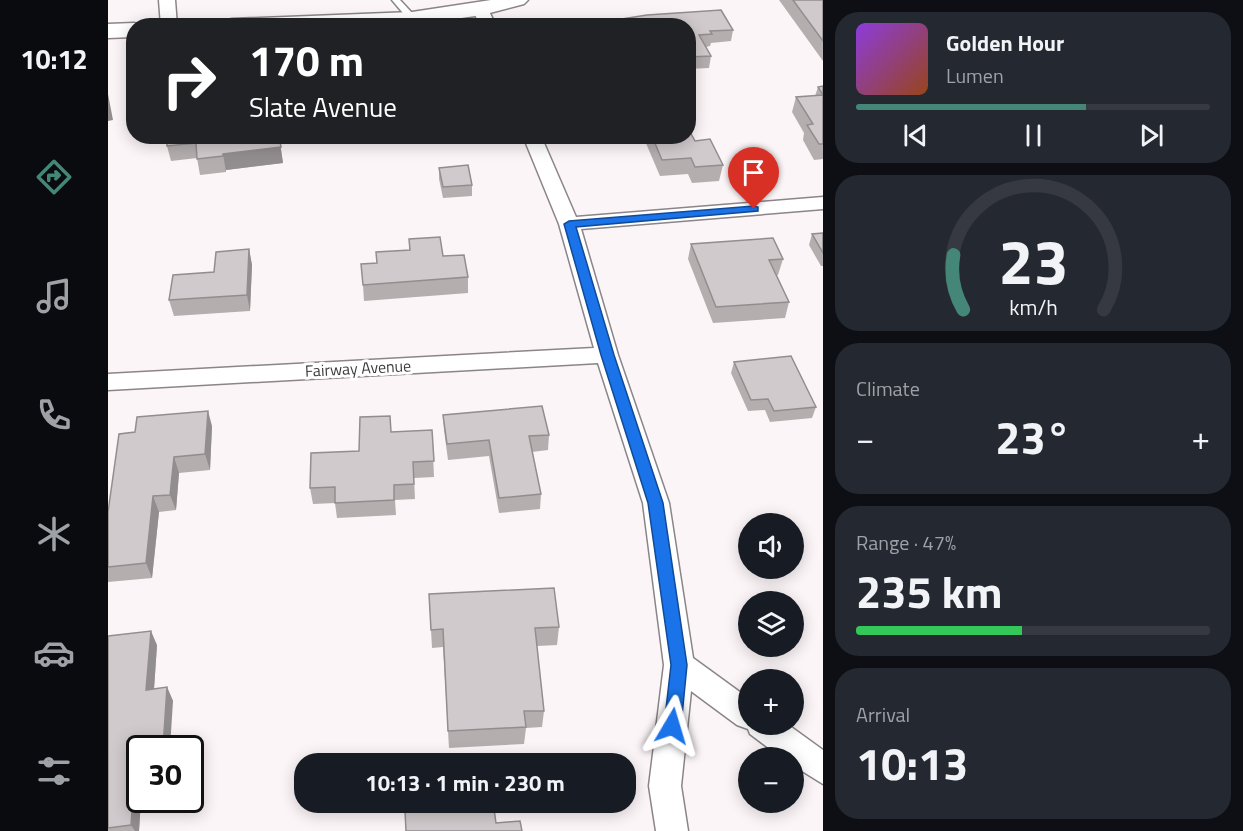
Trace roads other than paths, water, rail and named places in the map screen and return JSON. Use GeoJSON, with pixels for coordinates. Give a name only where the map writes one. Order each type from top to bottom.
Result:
{"type":"FeatureCollection","features":[{"type":"Feature","properties":{"kind":"street"},"geometry":{"type":"LineString","coordinates":[[167,0],[168,18]]}},
{"type":"Feature","properties":{"kind":"street"},"geometry":{"type":"LineString","coordinates":[[391,18],[497,8]]}},
{"type":"Feature","properties":{"kind":"street"},"geometry":{"type":"LineString","coordinates":[[108,31],[126,30]]}},
{"type":"Feature","properties":{"kind":"street"},"geometry":{"type":"LineString","coordinates":[[535,144],[569,224],[607,355],[656,503],[679,665],[665,786],[672,831]]}},
{"type":"Feature","properties":{"kind":"street"},"geometry":{"type":"LineString","coordinates":[[569,224],[823,203]]}},
{"type":"Feature","properties":{"kind":"street","name":"Fairway Avenue"},"geometry":{"type":"LineString","coordinates":[[108,382],[607,355]]}},
{"type":"Feature","properties":{"kind":"street"},"geometry":{"type":"LineString","coordinates":[[679,665],[738,708]]}},
{"type":"Feature","properties":{"kind":"street"},"geometry":{"type":"LineString","coordinates":[[776,735],[823,769]]}},
{"type":"Feature","properties":{"kind":"lane"},"geometry":{"type":"LineString","coordinates":[[396,0],[411,17]]}}]}
